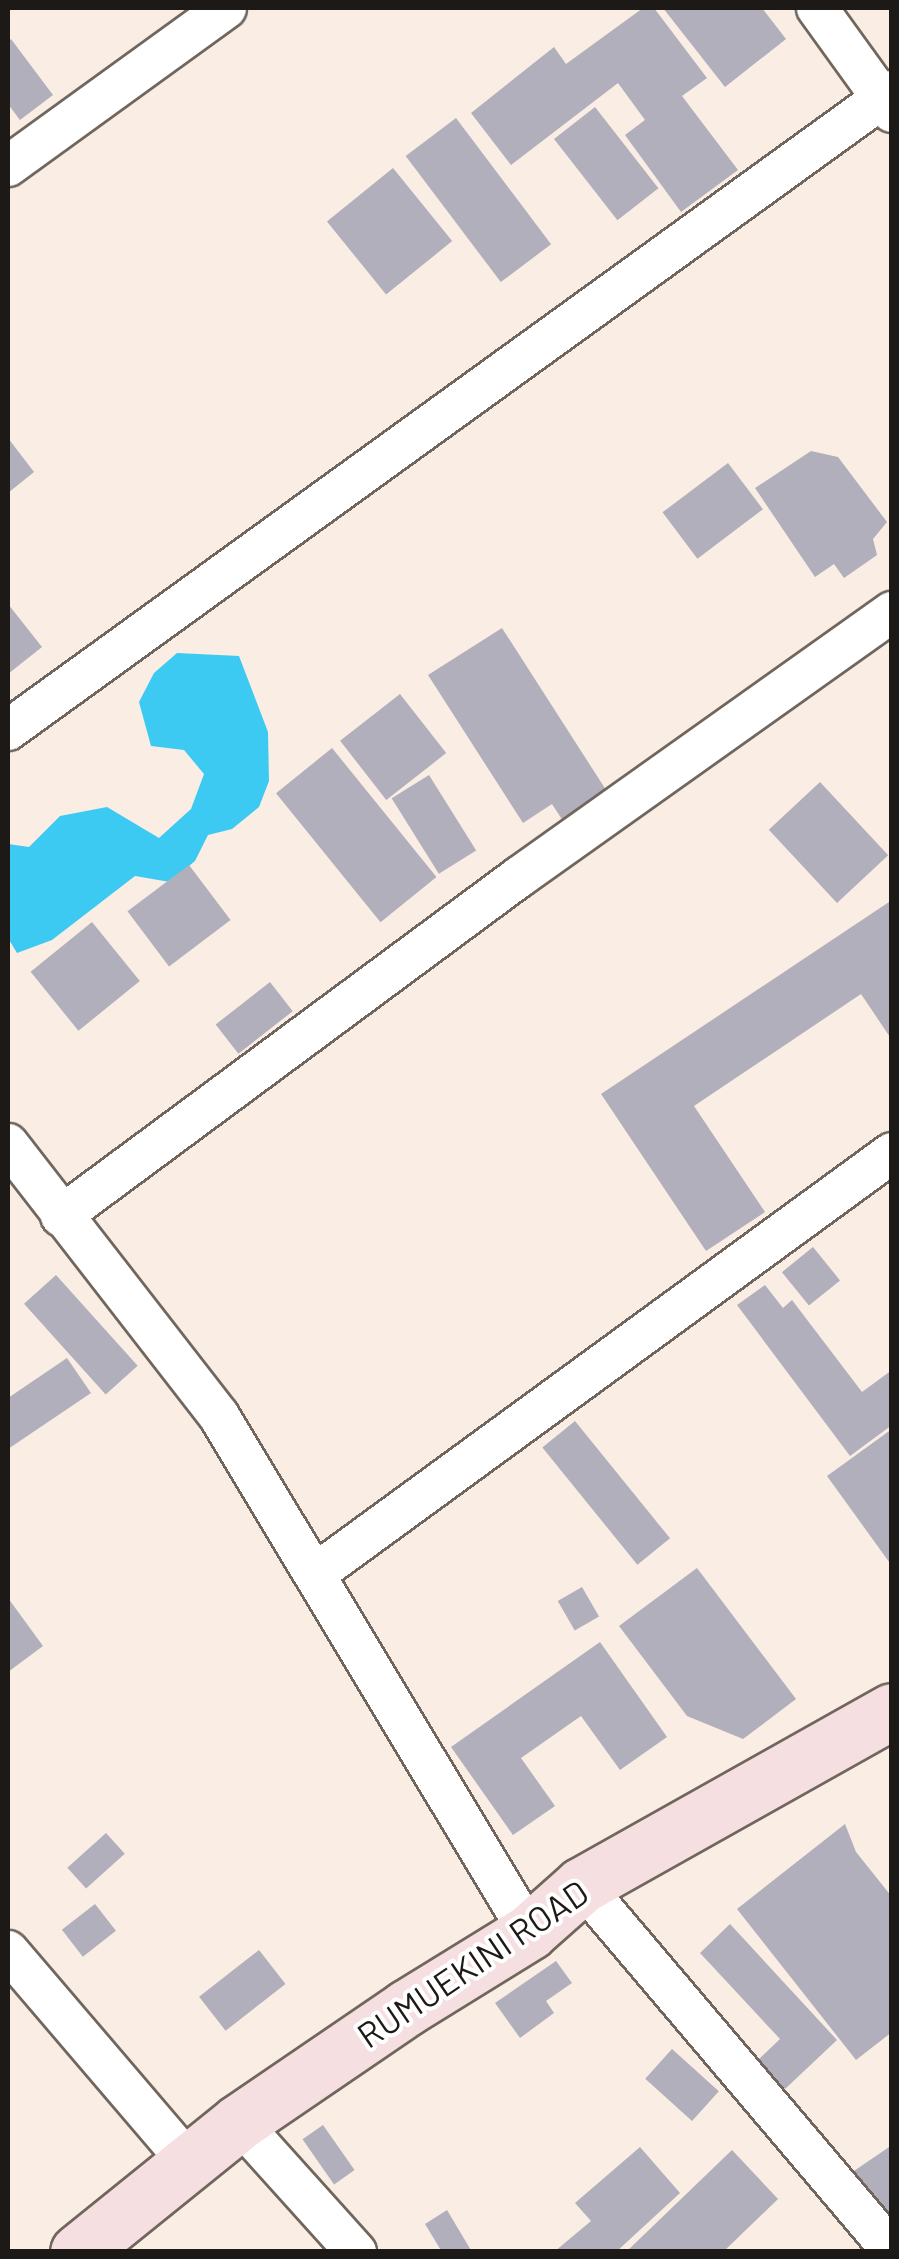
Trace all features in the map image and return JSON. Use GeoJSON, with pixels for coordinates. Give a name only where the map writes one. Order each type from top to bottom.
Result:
{"type":"FeatureCollection","features":[{"type":"Feature","properties":{"kind":"street"},"geometry":{"type":"LineString","coordinates":[[8,166],[226,8]]}},
{"type":"Feature","properties":{"kind":"street"},"geometry":{"type":"LineString","coordinates":[[8,730],[888,100],[817,8]]}},
{"type":"Feature","properties":{"kind":"street"},"geometry":{"type":"LineString","coordinates":[[62,1216],[519,877],[892,612]]}},
{"type":"Feature","properties":{"kind":"street"},"geometry":{"type":"LineString","coordinates":[[8,1144],[220,1416],[529,1932]]}},
{"type":"Feature","properties":{"kind":"street"},"geometry":{"type":"LineString","coordinates":[[315,1574],[892,1152]]}},
{"type":"Feature","properties":{"kind":"street","name":"RUMUEKINI ROAD"},"geometry":{"type":"LineString","coordinates":[[78,2252],[239,2122],[406,2008],[529,1932],[582,1886],[892,1711]]}},
{"type":"Feature","properties":{"kind":"street"},"geometry":{"type":"LineString","coordinates":[[582,1886],[892,2250]]}},
{"type":"Feature","properties":{"kind":"street"},"geometry":{"type":"LineString","coordinates":[[8,1950],[188,2162]]}},
{"type":"Feature","properties":{"kind":"street"},"geometry":{"type":"LineString","coordinates":[[239,2122],[356,2252]]}},
{"type":"Feature","properties":{"kind":"water"},"geometry":{"type":"Polygon","coordinates":[[[177,653],[239,656],[268,732],[269,781],[259,807],[232,829],[208,835],[195,861],[170,882],[135,876],[52,940],[17,953],[8,938],[8,844],[29,847],[60,816],[107,807],[159,838],[191,809],[204,774],[184,750],[151,746],[139,702],[154,673],[177,653]]]}},
{"type":"Feature","properties":{"kind":"building"},"geometry":{"type":"Polygon","coordinates":[[[643,8],[654,8],[707,78],[682,96],[738,170],[681,212],[625,135],[645,120],[618,83],[511,165],[471,113],[554,47],[566,64],[643,8]]]}},
{"type":"Feature","properties":{"kind":"building"},"geometry":{"type":"Polygon","coordinates":[[[663,8],[762,8],[786,39],[725,87],[663,8]]]}},
{"type":"Feature","properties":{"kind":"building"},"geometry":{"type":"Polygon","coordinates":[[[11,39],[53,95],[20,120],[8,104],[11,39]]]}},
{"type":"Feature","properties":{"kind":"building"},"geometry":{"type":"Polygon","coordinates":[[[595,107],[658,188],[617,220],[554,139],[595,107]]]}},
{"type":"Feature","properties":{"kind":"building"},"geometry":{"type":"Polygon","coordinates":[[[456,118],[551,244],[501,282],[406,156],[456,118]]]}},
{"type":"Feature","properties":{"kind":"building"},"geometry":{"type":"Polygon","coordinates":[[[393,168],[452,241],[386,295],[327,221],[393,168]]]}},
{"type":"Feature","properties":{"kind":"building"},"geometry":{"type":"Polygon","coordinates":[[[8,438],[34,472],[8,493],[8,438]]]}},
{"type":"Feature","properties":{"kind":"building"},"geometry":{"type":"Polygon","coordinates":[[[811,451],[838,457],[887,522],[873,539],[877,555],[844,578],[834,564],[815,577],[755,488],[811,451]]]}},
{"type":"Feature","properties":{"kind":"building"},"geometry":{"type":"Polygon","coordinates":[[[728,463],[763,509],[697,559],[663,512],[728,463]]]}},
{"type":"Feature","properties":{"kind":"building"},"geometry":{"type":"Polygon","coordinates":[[[8,604],[42,647],[8,674],[8,604]]]}},
{"type":"Feature","properties":{"kind":"building"},"geometry":{"type":"Polygon","coordinates":[[[502,628],[608,793],[563,821],[552,804],[523,823],[428,675],[502,628]]]}},
{"type":"Feature","properties":{"kind":"building"},"geometry":{"type":"Polygon","coordinates":[[[400,694],[446,753],[386,800],[340,741],[400,694]]]}},
{"type":"Feature","properties":{"kind":"building"},"geometry":{"type":"Polygon","coordinates":[[[332,748],[436,877],[381,922],[276,793],[332,748]]]}},
{"type":"Feature","properties":{"kind":"building"},"geometry":{"type":"Polygon","coordinates":[[[429,775],[476,850],[439,874],[392,798],[429,775]]]}},
{"type":"Feature","properties":{"kind":"building"},"geometry":{"type":"Polygon","coordinates":[[[820,782],[888,855],[837,903],[769,830],[820,782]]]}},
{"type":"Feature","properties":{"kind":"building"},"geometry":{"type":"Polygon","coordinates":[[[189,865],[231,920],[169,966],[128,911],[189,865]]]}},
{"type":"Feature","properties":{"kind":"building"},"geometry":{"type":"Polygon","coordinates":[[[892,900],[892,1040],[861,994],[694,1106],[765,1212],[706,1251],[601,1094],[892,900]]]}},
{"type":"Feature","properties":{"kind":"building"},"geometry":{"type":"Polygon","coordinates":[[[92,922],[140,981],[78,1031],[31,972],[92,922]]]}},
{"type":"Feature","properties":{"kind":"building"},"geometry":{"type":"Polygon","coordinates":[[[270,982],[293,1011],[238,1054],[216,1024],[270,982]]]}},
{"type":"Feature","properties":{"kind":"building"},"geometry":{"type":"Polygon","coordinates":[[[813,1247],[840,1280],[809,1306],[782,1272],[813,1247]]]}},
{"type":"Feature","properties":{"kind":"building"},"geometry":{"type":"Polygon","coordinates":[[[56,1275],[138,1366],[106,1394],[24,1304],[56,1275]]]}},
{"type":"Feature","properties":{"kind":"building"},"geometry":{"type":"Polygon","coordinates":[[[765,1285],[783,1308],[792,1300],[862,1392],[892,1370],[892,1425],[850,1456],[737,1305],[765,1285]]]}},
{"type":"Feature","properties":{"kind":"building"},"geometry":{"type":"Polygon","coordinates":[[[67,1358],[91,1393],[8,1449],[8,1398],[67,1358]]]}},
{"type":"Feature","properties":{"kind":"building"},"geometry":{"type":"Polygon","coordinates":[[[575,1421],[670,1538],[637,1565],[542,1447],[575,1421]]]}},
{"type":"Feature","properties":{"kind":"building"},"geometry":{"type":"Polygon","coordinates":[[[892,1429],[892,1566],[827,1476],[892,1429]]]}},
{"type":"Feature","properties":{"kind":"building"},"geometry":{"type":"Polygon","coordinates":[[[697,1568],[796,1699],[743,1739],[687,1716],[619,1626],[697,1568]]]}},
{"type":"Feature","properties":{"kind":"building"},"geometry":{"type":"Polygon","coordinates":[[[582,1587],[599,1616],[575,1630],[558,1601],[582,1587]]]}},
{"type":"Feature","properties":{"kind":"building"},"geometry":{"type":"Polygon","coordinates":[[[8,1598],[43,1646],[8,1672],[8,1598]]]}},
{"type":"Feature","properties":{"kind":"building"},"geometry":{"type":"Polygon","coordinates":[[[600,1642],[667,1737],[620,1770],[581,1716],[521,1758],[555,1806],[513,1835],[451,1747],[600,1642]]]}},
{"type":"Feature","properties":{"kind":"building"},"geometry":{"type":"Polygon","coordinates":[[[845,1824],[856,1852],[892,1897],[892,2032],[856,2060],[737,1909],[845,1824]]]}},
{"type":"Feature","properties":{"kind":"building"},"geometry":{"type":"Polygon","coordinates":[[[106,1833],[125,1854],[86,1889],[67,1868],[106,1833]]]}},
{"type":"Feature","properties":{"kind":"building"},"geometry":{"type":"Polygon","coordinates":[[[95,1904],[116,1931],[83,1957],[62,1930],[95,1904]]]}},
{"type":"Feature","properties":{"kind":"building"},"geometry":{"type":"Polygon","coordinates":[[[730,1924],[837,2040],[785,2089],[758,2060],[780,2039],[700,1953],[730,1924]]]}},
{"type":"Feature","properties":{"kind":"building"},"geometry":{"type":"Polygon","coordinates":[[[259,1950],[285,1984],[226,2031],[199,1997],[259,1950]]]}},
{"type":"Feature","properties":{"kind":"building"},"geometry":{"type":"Polygon","coordinates":[[[556,1961],[572,1983],[546,2001],[554,2013],[520,2038],[495,2003],[556,1961]]]}},
{"type":"Feature","properties":{"kind":"building"},"geometry":{"type":"Polygon","coordinates":[[[672,2049],[719,2091],[692,2121],[645,2079],[672,2049]]]}},
{"type":"Feature","properties":{"kind":"building"},"geometry":{"type":"Polygon","coordinates":[[[323,2125],[355,2170],[334,2184],[303,2139],[323,2125]]]}},
{"type":"Feature","properties":{"kind":"building"},"geometry":{"type":"Polygon","coordinates":[[[892,2145],[892,2210],[882,2217],[851,2173],[892,2145]]]}},
{"type":"Feature","properties":{"kind":"building"},"geometry":{"type":"Polygon","coordinates":[[[640,2147],[680,2193],[616,2252],[554,2252],[591,2221],[575,2203],[640,2147]]]}},
{"type":"Feature","properties":{"kind":"building"},"geometry":{"type":"Polygon","coordinates":[[[732,2150],[778,2199],[723,2252],[626,2252],[732,2150]]]}},
{"type":"Feature","properties":{"kind":"building"},"geometry":{"type":"Polygon","coordinates":[[[447,2210],[472,2252],[442,2252],[425,2224],[447,2210]]]}}]}
